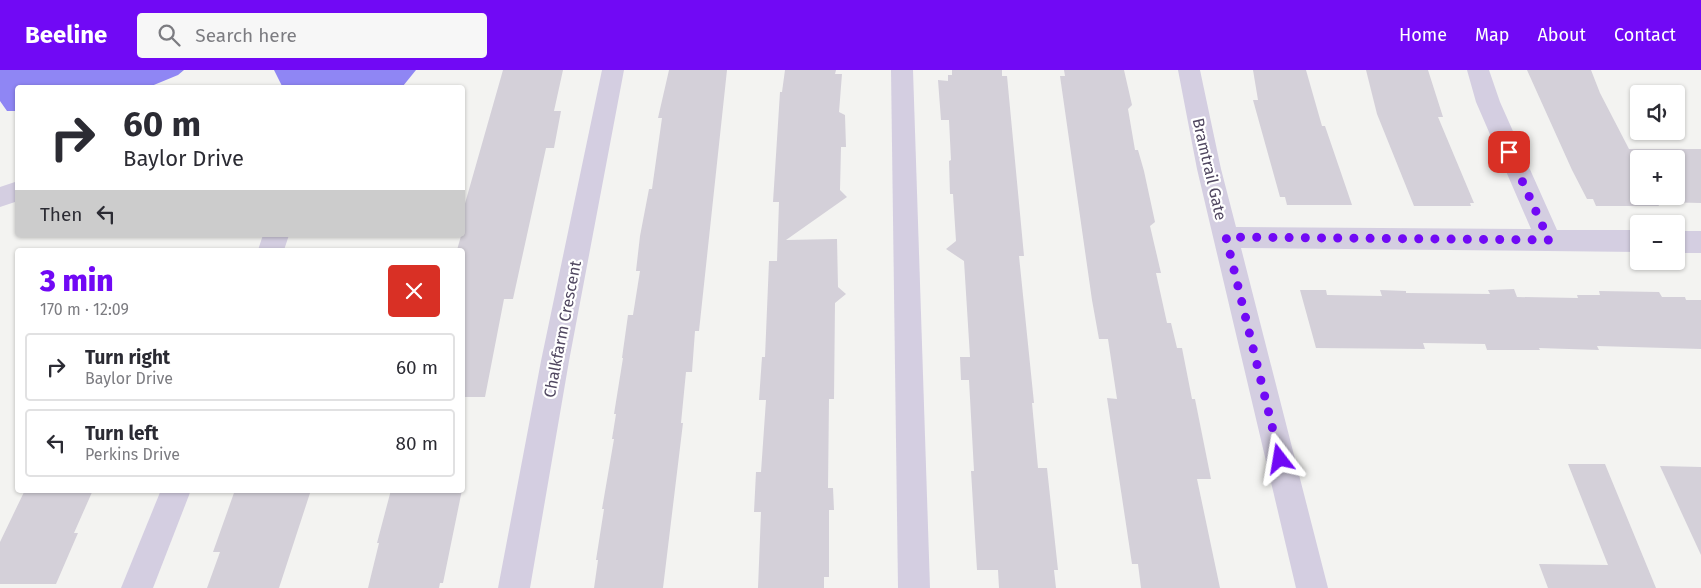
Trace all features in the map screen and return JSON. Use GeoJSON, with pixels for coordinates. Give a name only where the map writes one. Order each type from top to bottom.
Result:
{"type":"FeatureCollection","features":[{"type":"Feature","properties":{"kind":"street","name":"Chalkfarm Crescent"},"geometry":{"type":"LineString","coordinates":[[514,588],[555,361],[613,70]]}},
{"type":"Feature","properties":{"kind":"street"},"geometry":{"type":"LineString","coordinates":[[902,70],[914,588]]}},
{"type":"Feature","properties":{"kind":"street","name":"Bramtrail Gate"},"geometry":{"type":"LineString","coordinates":[[1189,70],[1197,116],[1312,588]]}},
{"type":"Feature","properties":{"kind":"street"},"geometry":{"type":"LineString","coordinates":[[1478,70],[1488,102],[1549,240]]}},
{"type":"Feature","properties":{"kind":"street"},"geometry":{"type":"LineString","coordinates":[[0,196],[15,192]]}},
{"type":"Feature","properties":{"kind":"street"},"geometry":{"type":"LineString","coordinates":[[1226,237],[1630,241]]}},
{"type":"Feature","properties":{"kind":"street"},"geometry":{"type":"LineString","coordinates":[[1685,242],[1701,242]]}},
{"type":"Feature","properties":{"kind":"street"},"geometry":{"type":"LineString","coordinates":[[137,588],[175,493]]}},
{"type":"Feature","properties":{"kind":"shaded area"},"geometry":{"type":"Polygon","coordinates":[[[0,70],[184,70],[178,75],[154,85],[15,85],[15,111],[7,111],[0,101],[0,70]]]}},
{"type":"Feature","properties":{"kind":"shaded area"},"geometry":{"type":"Polygon","coordinates":[[[274,70],[416,70],[404,85],[282,85],[274,70]]]}},
{"type":"Feature","properties":{"kind":"building"},"geometry":{"type":"Polygon","coordinates":[[[503,70],[563,70],[554,111],[561,111],[554,148],[546,148],[513,299],[504,299],[485,397],[465,397],[465,248],[458,248],[461,237],[465,237],[465,203],[503,70]]]}},
{"type":"Feature","properties":{"kind":"building"},"geometry":{"type":"Polygon","coordinates":[[[669,70],[727,70],[699,331],[695,331],[692,372],[686,372],[681,423],[683,423],[663,588],[594,588],[598,560],[596,560],[604,509],[602,509],[614,439],[612,439],[616,414],[614,414],[628,315],[633,315],[640,271],[636,271],[640,236],[649,189],[652,189],[662,118],[658,118],[669,70]]]}},
{"type":"Feature","properties":{"kind":"building"},"geometry":{"type":"Polygon","coordinates":[[[785,70],[836,70],[835,74],[842,74],[839,112],[845,115],[846,147],[841,147],[840,190],[847,197],[786,240],[837,239],[838,287],[846,294],[835,303],[834,399],[829,399],[828,488],[833,488],[834,510],[829,510],[829,577],[824,577],[824,588],[758,588],[761,512],[754,512],[756,472],[761,472],[766,400],[759,400],[762,357],[765,357],[769,261],[777,261],[779,202],[773,202],[780,92],[782,92],[785,70]]]}},
{"type":"Feature","properties":{"kind":"building"},"geometry":{"type":"Polygon","coordinates":[[[952,70],[1002,70],[1002,76],[1007,76],[1024,256],[1019,256],[1034,403],[1032,403],[1038,468],[1047,468],[1058,570],[1054,570],[1056,588],[999,588],[998,570],[977,570],[971,471],[974,471],[969,380],[961,380],[960,357],[970,357],[964,261],[946,249],[956,241],[953,194],[950,194],[949,120],[941,120],[938,80],[948,81],[948,75],[952,75],[952,70]]]}},
{"type":"Feature","properties":{"kind":"building"},"geometry":{"type":"Polygon","coordinates":[[[1064,70],[1124,70],[1132,105],[1128,109],[1135,150],[1138,150],[1144,171],[1155,222],[1150,226],[1161,273],[1156,273],[1167,323],[1171,323],[1177,348],[1182,348],[1192,399],[1195,399],[1211,479],[1197,479],[1220,588],[1141,588],[1138,564],[1132,564],[1107,398],[1117,399],[1108,339],[1099,339],[1092,300],[1060,76],[1065,76],[1064,70]]]}},
{"type":"Feature","properties":{"kind":"building"},"geometry":{"type":"Polygon","coordinates":[[[1253,70],[1306,70],[1322,126],[1325,126],[1352,205],[1287,205],[1285,197],[1280,197],[1253,100],[1258,100],[1253,70]]]}},
{"type":"Feature","properties":{"kind":"building"},"geometry":{"type":"Polygon","coordinates":[[[1366,70],[1428,70],[1443,117],[1438,117],[1474,203],[1470,203],[1471,206],[1414,206],[1377,114],[1366,70]]]}},
{"type":"Feature","properties":{"kind":"building"},"geometry":{"type":"Polygon","coordinates":[[[1527,70],[1591,70],[1600,93],[1629,149],[1701,149],[1701,203],[1685,203],[1685,150],[1630,150],[1630,205],[1659,206],[1596,206],[1593,199],[1587,199],[1527,70]]]}},
{"type":"Feature","properties":{"kind":"building"},"geometry":{"type":"Polygon","coordinates":[[[1514,289],[1517,297],[1578,298],[1577,295],[1600,295],[1599,291],[1659,292],[1662,297],[1685,297],[1686,300],[1701,300],[1701,349],[1597,346],[1599,350],[1539,348],[1540,350],[1487,350],[1485,344],[1423,343],[1425,349],[1316,348],[1300,290],[1326,290],[1327,295],[1382,296],[1380,290],[1406,291],[1406,293],[1490,294],[1488,290],[1514,289]]]}},
{"type":"Feature","properties":{"kind":"building"},"geometry":{"type":"Polygon","coordinates":[[[1568,464],[1605,464],[1656,588],[1548,588],[1539,564],[1608,565],[1568,464]]]}},
{"type":"Feature","properties":{"kind":"building"},"geometry":{"type":"Polygon","coordinates":[[[1660,466],[1701,467],[1701,555],[1660,466]]]}},
{"type":"Feature","properties":{"kind":"building"},"geometry":{"type":"Polygon","coordinates":[[[24,493],[92,493],[74,533],[78,533],[56,584],[0,584],[0,542],[24,493]]]}},
{"type":"Feature","properties":{"kind":"building"},"geometry":{"type":"Polygon","coordinates":[[[234,493],[310,493],[279,588],[207,588],[220,552],[213,552],[234,493]]]}},
{"type":"Feature","properties":{"kind":"building"},"geometry":{"type":"Polygon","coordinates":[[[390,493],[461,493],[443,583],[440,583],[439,588],[368,588],[379,543],[377,543],[390,493]]]}},
{"type":"Feature","properties":{"kind":"route"},"geometry":{"type":"LineString","coordinates":[[1280,459],[1226,237],[1549,240],[1509,152]]}}]}
